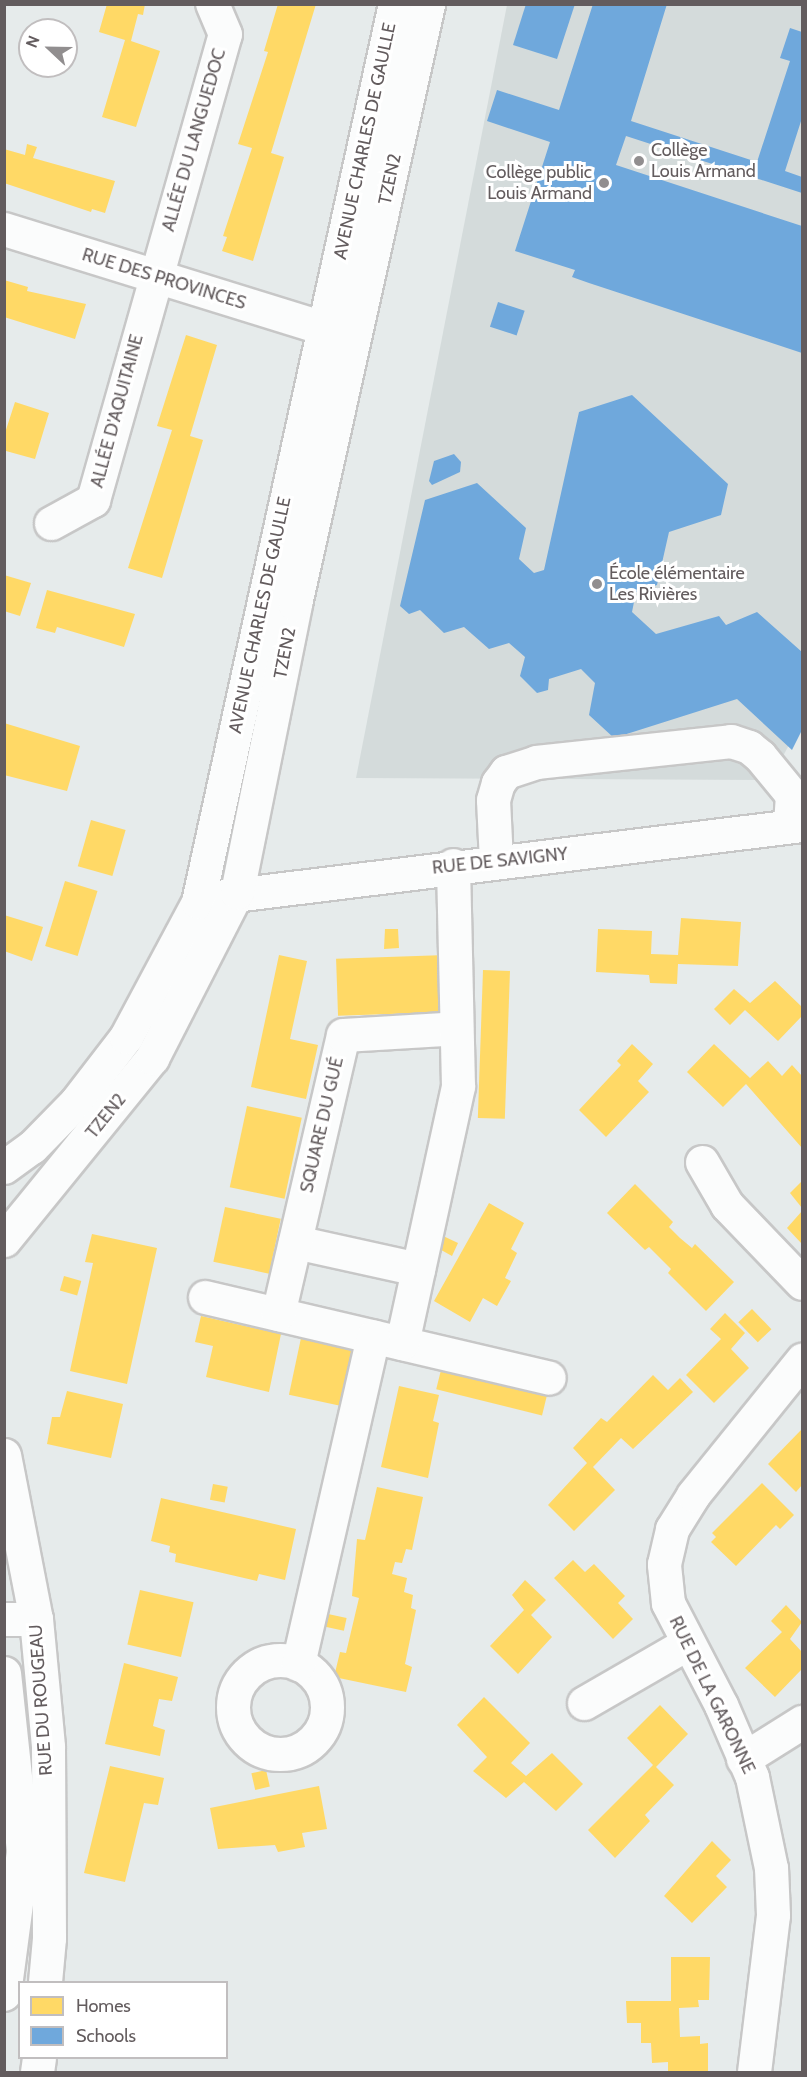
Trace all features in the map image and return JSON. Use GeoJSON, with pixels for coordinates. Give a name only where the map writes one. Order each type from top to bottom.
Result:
{"type":"FeatureCollection","features":[{"type":"Feature","properties":{"kind":"street","name":"ALLÉE DU LANGUEDOC"},"geometry":{"type":"LineString","coordinates":[[155,276],[225,34],[212,4]]}},
{"type":"Feature","properties":{"kind":"street","name":"AVENUE CHARLES DE GAULLE"},"geometry":{"type":"LineString","coordinates":[[4,1167],[32,1147],[76,1102],[126,1037],[198,902],[395,4]]}},
{"type":"Feature","properties":{"kind":"street","name":"TZEN2"},"geometry":{"type":"LineString","coordinates":[[4,1240],[152,1058],[237,892],[295,604],[428,4]]}},
{"type":"Feature","properties":{"kind":"street","name":"RUE DES PROVINCES"},"geometry":{"type":"LineString","coordinates":[[4,229],[324,328]]}},
{"type":"Feature","properties":{"kind":"street","name":"ALLÉE D'AQUITAINE"},"geometry":{"type":"LineString","coordinates":[[51,523],[93,500],[155,276]]}},
{"type":"Feature","properties":{"kind":"street"},"geometry":{"type":"LineString","coordinates":[[496,861],[493,800],[498,783],[506,772],[536,762],[731,741],[749,747],[760,756],[795,815]]}},
{"type":"Feature","properties":{"kind":"street","name":"RUE DE SAVIGNY"},"geometry":{"type":"LineString","coordinates":[[198,902],[237,892],[496,861],[795,815]]}},
{"type":"Feature","properties":{"kind":"street"},"geometry":{"type":"LineString","coordinates":[[297,1664],[387,1339],[418,1269],[458,1086],[453,866]]}},
{"type":"Feature","properties":{"kind":"street","name":"SQUARE DU GUÉ"},"geometry":{"type":"LineString","coordinates":[[278,1314],[343,1035],[444,1029]]}},
{"type":"Feature","properties":{"kind":"street"},"geometry":{"type":"LineString","coordinates":[[702,1162],[727,1205],[802,1283]]}},
{"type":"Feature","properties":{"kind":"street"},"geometry":{"type":"LineString","coordinates":[[295,1242],[418,1269]]}},
{"type":"Feature","properties":{"kind":"street"},"geometry":{"type":"LineString","coordinates":[[205,1297],[549,1378]]}},
{"type":"Feature","properties":{"kind":"street","name":"RUE DE LA GARONNE"},"geometry":{"type":"LineString","coordinates":[[754,2073],[773,1915],[771,1868],[752,1777],[721,1705],[686,1644],[668,1603],[664,1564],[672,1529],[693,1495],[802,1360]]}},
{"type":"Feature","properties":{"kind":"street","name":"RUE DU ROUGEAU"},"geometry":{"type":"LineString","coordinates":[[4,1455],[36,1619],[48,1746],[49,1938],[45,1981]]}},
{"type":"Feature","properties":{"kind":"street"},"geometry":{"type":"LineString","coordinates":[[4,1619],[36,1619]]}},
{"type":"Feature","properties":{"kind":"street"},"geometry":{"type":"LineString","coordinates":[[584,1703],[686,1644]]}},
{"type":"Feature","properties":{"kind":"street"},"geometry":{"type":"LineString","coordinates":[[4,1673],[23,1851],[4,1994]]}},
{"type":"Feature","properties":{"kind":"street"},"geometry":{"type":"LineString","coordinates":[[743,1759],[802,1722]]}},
{"type":"Feature","properties":{"kind":"shaded area"},"geometry":{"type":"Polygon","coordinates":[[[507,5],[802,5],[802,721],[770,780],[356,778],[507,5]]]}},
{"type":"Feature","properties":{"kind":"building: Homes"},"geometry":{"type":"Polygon","coordinates":[[[107,4],[145,4],[143,15],[138,14],[131,41],[160,51],[136,127],[102,117],[125,40],[99,32],[107,4]]]}},
{"type":"Feature","properties":{"kind":"building: Homes"},"geometry":{"type":"Polygon","coordinates":[[[278,4],[316,4],[271,153],[284,157],[253,261],[222,251],[227,237],[223,236],[252,148],[238,144],[268,52],[264,51],[278,4]]]}},
{"type":"Feature","properties":{"kind":"building: Homes"},"geometry":{"type":"Polygon","coordinates":[[[27,144],[37,147],[33,158],[115,181],[105,213],[92,209],[91,212],[4,183],[4,149],[25,155],[27,144]]]}},
{"type":"Feature","properties":{"kind":"building: Homes"},"geometry":{"type":"Polygon","coordinates":[[[4,280],[28,287],[27,291],[86,304],[75,339],[4,317],[4,280]]]}},
{"type":"Feature","properties":{"kind":"building: Homes"},"geometry":{"type":"Polygon","coordinates":[[[186,335],[217,345],[190,436],[203,440],[162,578],[128,568],[172,430],[157,426],[186,335]]]}},
{"type":"Feature","properties":{"kind":"building: Homes"},"geometry":{"type":"Polygon","coordinates":[[[15,402],[49,413],[35,459],[6,451],[4,455],[4,436],[15,402]]]}},
{"type":"Feature","properties":{"kind":"building: Homes"},"geometry":{"type":"Polygon","coordinates":[[[4,575],[31,583],[20,616],[4,611],[4,575]]]}},
{"type":"Feature","properties":{"kind":"building: Homes"},"geometry":{"type":"Polygon","coordinates":[[[47,590],[135,614],[124,647],[57,627],[55,633],[36,628],[47,590]]]}},
{"type":"Feature","properties":{"kind":"building: Homes"},"geometry":{"type":"Polygon","coordinates":[[[4,723],[80,746],[67,791],[4,775],[4,723]]]}},
{"type":"Feature","properties":{"kind":"building: Homes"},"geometry":{"type":"Polygon","coordinates":[[[91,820],[126,830],[112,876],[78,866],[91,820]]]}},
{"type":"Feature","properties":{"kind":"building: Homes"},"geometry":{"type":"Polygon","coordinates":[[[65,881],[98,891],[78,956],[45,946],[65,881]]]}},
{"type":"Feature","properties":{"kind":"building: Homes"},"geometry":{"type":"Polygon","coordinates":[[[4,915],[43,927],[32,961],[4,951],[4,915]]]}},
{"type":"Feature","properties":{"kind":"building: Homes"},"geometry":{"type":"Polygon","coordinates":[[[681,918],[741,922],[738,966],[678,964],[677,984],[650,983],[649,975],[596,972],[598,929],[652,931],[651,954],[678,955],[681,918]]]}},
{"type":"Feature","properties":{"kind":"building: Homes"},"geometry":{"type":"Polygon","coordinates":[[[385,929],[398,929],[399,948],[384,949],[385,929]]]}},
{"type":"Feature","properties":{"kind":"building: Homes"},"geometry":{"type":"Polygon","coordinates":[[[279,955],[307,961],[290,1039],[318,1045],[306,1099],[251,1087],[279,955]]]}},
{"type":"Feature","properties":{"kind":"building: Homes"},"geometry":{"type":"Polygon","coordinates":[[[446,955],[448,1012],[338,1016],[336,959],[446,955]]]}},
{"type":"Feature","properties":{"kind":"building: Homes"},"geometry":{"type":"Polygon","coordinates":[[[483,970],[510,971],[505,1119],[478,1118],[483,970]]]}},
{"type":"Feature","properties":{"kind":"building: Homes"},"geometry":{"type":"Polygon","coordinates":[[[775,981],[802,1007],[802,1016],[778,1041],[745,1010],[730,1025],[714,1009],[734,989],[750,1003],[775,981]]]}},
{"type":"Feature","properties":{"kind":"building: Homes"},"geometry":{"type":"Polygon","coordinates":[[[632,1044],[653,1064],[638,1081],[649,1092],[606,1137],[579,1110],[621,1065],[617,1061],[632,1044]]]}},
{"type":"Feature","properties":{"kind":"building: Homes"},"geometry":{"type":"Polygon","coordinates":[[[714,1044],[750,1078],[768,1061],[782,1076],[792,1065],[802,1076],[802,1148],[746,1084],[723,1107],[687,1072],[714,1044]]]}},
{"type":"Feature","properties":{"kind":"building: Homes"},"geometry":{"type":"Polygon","coordinates":[[[247,1106],[302,1118],[285,1199],[230,1187],[247,1106]]]}},
{"type":"Feature","properties":{"kind":"building: Homes"},"geometry":{"type":"Polygon","coordinates":[[[802,1181],[802,1208],[790,1193],[802,1181]]]}},
{"type":"Feature","properties":{"kind":"building: Homes"},"geometry":{"type":"Polygon","coordinates":[[[635,1184],[673,1222],[669,1227],[680,1238],[692,1248],[695,1244],[734,1282],[706,1311],[668,1273],[671,1269],[649,1247],[645,1250],[607,1213],[635,1184]]]}},
{"type":"Feature","properties":{"kind":"building: Homes"},"geometry":{"type":"Polygon","coordinates":[[[489,1203],[524,1223],[511,1249],[517,1253],[505,1278],[511,1281],[497,1306],[483,1298],[470,1322],[434,1301],[489,1203]]]}},
{"type":"Feature","properties":{"kind":"building: Homes"},"geometry":{"type":"Polygon","coordinates":[[[225,1207],[281,1219],[269,1274],[213,1262],[225,1207]]]}},
{"type":"Feature","properties":{"kind":"building: Homes"},"geometry":{"type":"Polygon","coordinates":[[[802,1211],[802,1244],[787,1228],[802,1211]]]}},
{"type":"Feature","properties":{"kind":"building: Homes"},"geometry":{"type":"Polygon","coordinates":[[[92,1234],[157,1248],[127,1384],[70,1371],[93,1263],[85,1262],[92,1234]]]}},
{"type":"Feature","properties":{"kind":"building: Homes"},"geometry":{"type":"Polygon","coordinates":[[[441,1235],[458,1243],[452,1256],[434,1246],[441,1235]]]}},
{"type":"Feature","properties":{"kind":"building: Homes"},"geometry":{"type":"Polygon","coordinates":[[[64,1276],[81,1281],[77,1295],[60,1290],[64,1276]]]}},
{"type":"Feature","properties":{"kind":"building: Homes"},"geometry":{"type":"Polygon","coordinates":[[[752,1309],[771,1329],[758,1342],[738,1322],[752,1309]]]}},
{"type":"Feature","properties":{"kind":"building: Homes"},"geometry":{"type":"Polygon","coordinates":[[[725,1313],[745,1333],[731,1349],[749,1368],[714,1403],[686,1375],[721,1339],[710,1329],[725,1313]]]}},
{"type":"Feature","properties":{"kind":"building: Homes"},"geometry":{"type":"Polygon","coordinates":[[[201,1316],[281,1334],[269,1392],[206,1377],[213,1346],[195,1342],[201,1316]]]}},
{"type":"Feature","properties":{"kind":"building: Homes"},"geometry":{"type":"Polygon","coordinates":[[[301,1338],[356,1350],[344,1406],[289,1395],[301,1338]]]}},
{"type":"Feature","properties":{"kind":"building: Homes"},"geometry":{"type":"Polygon","coordinates":[[[443,1362],[549,1388],[542,1416],[436,1389],[443,1362]]]}},
{"type":"Feature","properties":{"kind":"building: Homes"},"geometry":{"type":"Polygon","coordinates":[[[653,1375],[668,1390],[680,1378],[693,1392],[633,1449],[621,1438],[593,1467],[615,1490],[574,1531],[548,1505],[587,1463],[573,1448],[601,1418],[607,1422],[653,1375]]]}},
{"type":"Feature","properties":{"kind":"building: Homes"},"geometry":{"type":"Polygon","coordinates":[[[399,1386],[439,1395],[433,1421],[439,1423],[428,1478],[381,1467],[399,1386]]]}},
{"type":"Feature","properties":{"kind":"building: Homes"},"geometry":{"type":"Polygon","coordinates":[[[67,1391],[123,1404],[111,1458],[47,1444],[52,1417],[60,1417],[67,1391]]]}},
{"type":"Feature","properties":{"kind":"building: Homes"},"geometry":{"type":"Polygon","coordinates":[[[802,1429],[802,1485],[796,1492],[768,1464],[802,1429]]]}},
{"type":"Feature","properties":{"kind":"building: Homes"},"geometry":{"type":"Polygon","coordinates":[[[762,1483],[794,1515],[780,1529],[776,1525],[736,1566],[711,1542],[716,1537],[712,1533],[762,1483]]]}},
{"type":"Feature","properties":{"kind":"building: Homes"},"geometry":{"type":"Polygon","coordinates":[[[213,1484],[228,1487],[225,1503],[210,1500],[213,1484]]]}},
{"type":"Feature","properties":{"kind":"building: Homes"},"geometry":{"type":"Polygon","coordinates":[[[377,1487],[423,1497],[412,1550],[406,1549],[402,1563],[395,1562],[392,1574],[407,1578],[404,1592],[413,1595],[411,1608],[416,1610],[405,1664],[412,1667],[406,1692],[334,1677],[340,1652],[346,1653],[359,1598],[352,1596],[357,1539],[365,1540],[377,1487]]]}},
{"type":"Feature","properties":{"kind":"building: Homes"},"geometry":{"type":"Polygon","coordinates":[[[161,1498],[296,1529],[285,1580],[259,1574],[257,1581],[175,1562],[176,1554],[169,1552],[170,1546],[151,1541],[161,1498]]]}},
{"type":"Feature","properties":{"kind":"building: Homes"},"geometry":{"type":"Polygon","coordinates":[[[573,1560],[585,1572],[594,1564],[625,1596],[618,1603],[633,1619],[613,1639],[554,1578],[573,1560]]]}},
{"type":"Feature","properties":{"kind":"building: Homes"},"geometry":{"type":"Polygon","coordinates":[[[525,1580],[546,1600],[531,1615],[552,1637],[518,1674],[490,1646],[524,1610],[512,1595],[525,1580]]]}},
{"type":"Feature","properties":{"kind":"building: Homes"},"geometry":{"type":"Polygon","coordinates":[[[140,1590],[194,1602],[181,1657],[127,1645],[140,1590]]]}},
{"type":"Feature","properties":{"kind":"building: Homes"},"geometry":{"type":"Polygon","coordinates":[[[786,1605],[802,1622],[790,1639],[802,1652],[802,1669],[775,1697],[745,1668],[782,1632],[771,1621],[786,1605]]]}},
{"type":"Feature","properties":{"kind":"building: Homes"},"geometry":{"type":"Polygon","coordinates":[[[328,1614],[347,1618],[344,1631],[325,1627],[328,1614]]]}},
{"type":"Feature","properties":{"kind":"building: Homes"},"geometry":{"type":"Polygon","coordinates":[[[124,1663],[178,1677],[172,1701],[159,1699],[153,1726],[165,1730],[160,1756],[105,1744],[124,1663]]]}},
{"type":"Feature","properties":{"kind":"building: Homes"},"geometry":{"type":"Polygon","coordinates":[[[484,1697],[530,1743],[511,1763],[526,1776],[552,1753],[583,1784],[556,1811],[524,1782],[506,1798],[473,1771],[487,1757],[457,1725],[484,1697]]]}},
{"type":"Feature","properties":{"kind":"building: Homes"},"geometry":{"type":"Polygon","coordinates":[[[660,1705],[688,1734],[656,1767],[674,1785],[645,1815],[650,1821],[615,1858],[588,1830],[653,1765],[627,1738],[660,1705]]]}},
{"type":"Feature","properties":{"kind":"building: Homes"},"geometry":{"type":"Polygon","coordinates":[[[110,1766],[164,1778],[158,1805],[144,1803],[125,1882],[84,1873],[110,1766]]]}},
{"type":"Feature","properties":{"kind":"building: Homes"},"geometry":{"type":"Polygon","coordinates":[[[266,1770],[270,1787],[255,1790],[251,1773],[266,1770]]]}},
{"type":"Feature","properties":{"kind":"building: Homes"},"geometry":{"type":"Polygon","coordinates":[[[319,1786],[327,1829],[302,1833],[305,1847],[278,1852],[275,1845],[218,1849],[210,1808],[319,1786]]]}},
{"type":"Feature","properties":{"kind":"building: Homes"},"geometry":{"type":"Polygon","coordinates":[[[712,1841],[731,1860],[716,1876],[727,1887],[692,1923],[664,1896],[712,1841]]]}},
{"type":"Feature","properties":{"kind":"building: Homes"},"geometry":{"type":"Polygon","coordinates":[[[671,1957],[710,1957],[709,2000],[698,2000],[699,2007],[679,2008],[680,2037],[700,2036],[700,2044],[708,2043],[708,2072],[668,2072],[668,2062],[652,2063],[651,2043],[641,2043],[641,2023],[627,2023],[626,2001],[671,2001],[671,1957]]]}},
{"type":"Feature","properties":{"kind":"building: Schools"},"geometry":{"type":"Polygon","coordinates":[[[526,4],[575,4],[557,59],[513,45],[526,4]]]}},
{"type":"Feature","properties":{"kind":"building: Schools","name":"Collège public Louis Armand"},"geometry":{"type":"Polygon","coordinates":[[[593,4],[667,4],[631,121],[757,162],[790,61],[780,58],[790,28],[802,32],[802,118],[785,171],[802,177],[802,193],[626,136],[616,165],[802,226],[802,353],[572,277],[575,270],[515,251],[550,142],[487,121],[497,90],[559,110],[593,4]]]}},
{"type":"Feature","properties":{"kind":"building: Schools"},"geometry":{"type":"Polygon","coordinates":[[[498,302],[525,311],[517,335],[490,327],[498,302]]]}},
{"type":"Feature","properties":{"kind":"building: Schools"},"geometry":{"type":"Polygon","coordinates":[[[632,395],[728,484],[721,515],[669,532],[657,585],[636,592],[632,612],[656,634],[719,616],[726,625],[757,612],[802,652],[802,730],[792,750],[737,699],[614,738],[589,715],[595,683],[581,669],[549,679],[548,690],[537,693],[520,676],[525,657],[509,643],[489,649],[464,627],[444,633],[420,610],[409,614],[400,606],[425,500],[477,483],[526,528],[519,559],[534,573],[544,570],[579,412],[632,395]]]}},
{"type":"Feature","properties":{"kind":"building: Schools"},"geometry":{"type":"Polygon","coordinates":[[[454,454],[461,462],[460,472],[432,485],[429,481],[434,461],[454,454]]]}},
{"type":"Feature","properties":{"kind":"place","name":"Collège Louis Armand"},"geometry":{"type":"Point","coordinates":[639,161]}},
{"type":"Feature","properties":{"kind":"place","name":"Collège public Louis Armand"},"geometry":{"type":"Point","coordinates":[604,183]}},
{"type":"Feature","properties":{"kind":"place","name":"École élémentaire Les Rivières"},"geometry":{"type":"Point","coordinates":[597,584]}}]}
